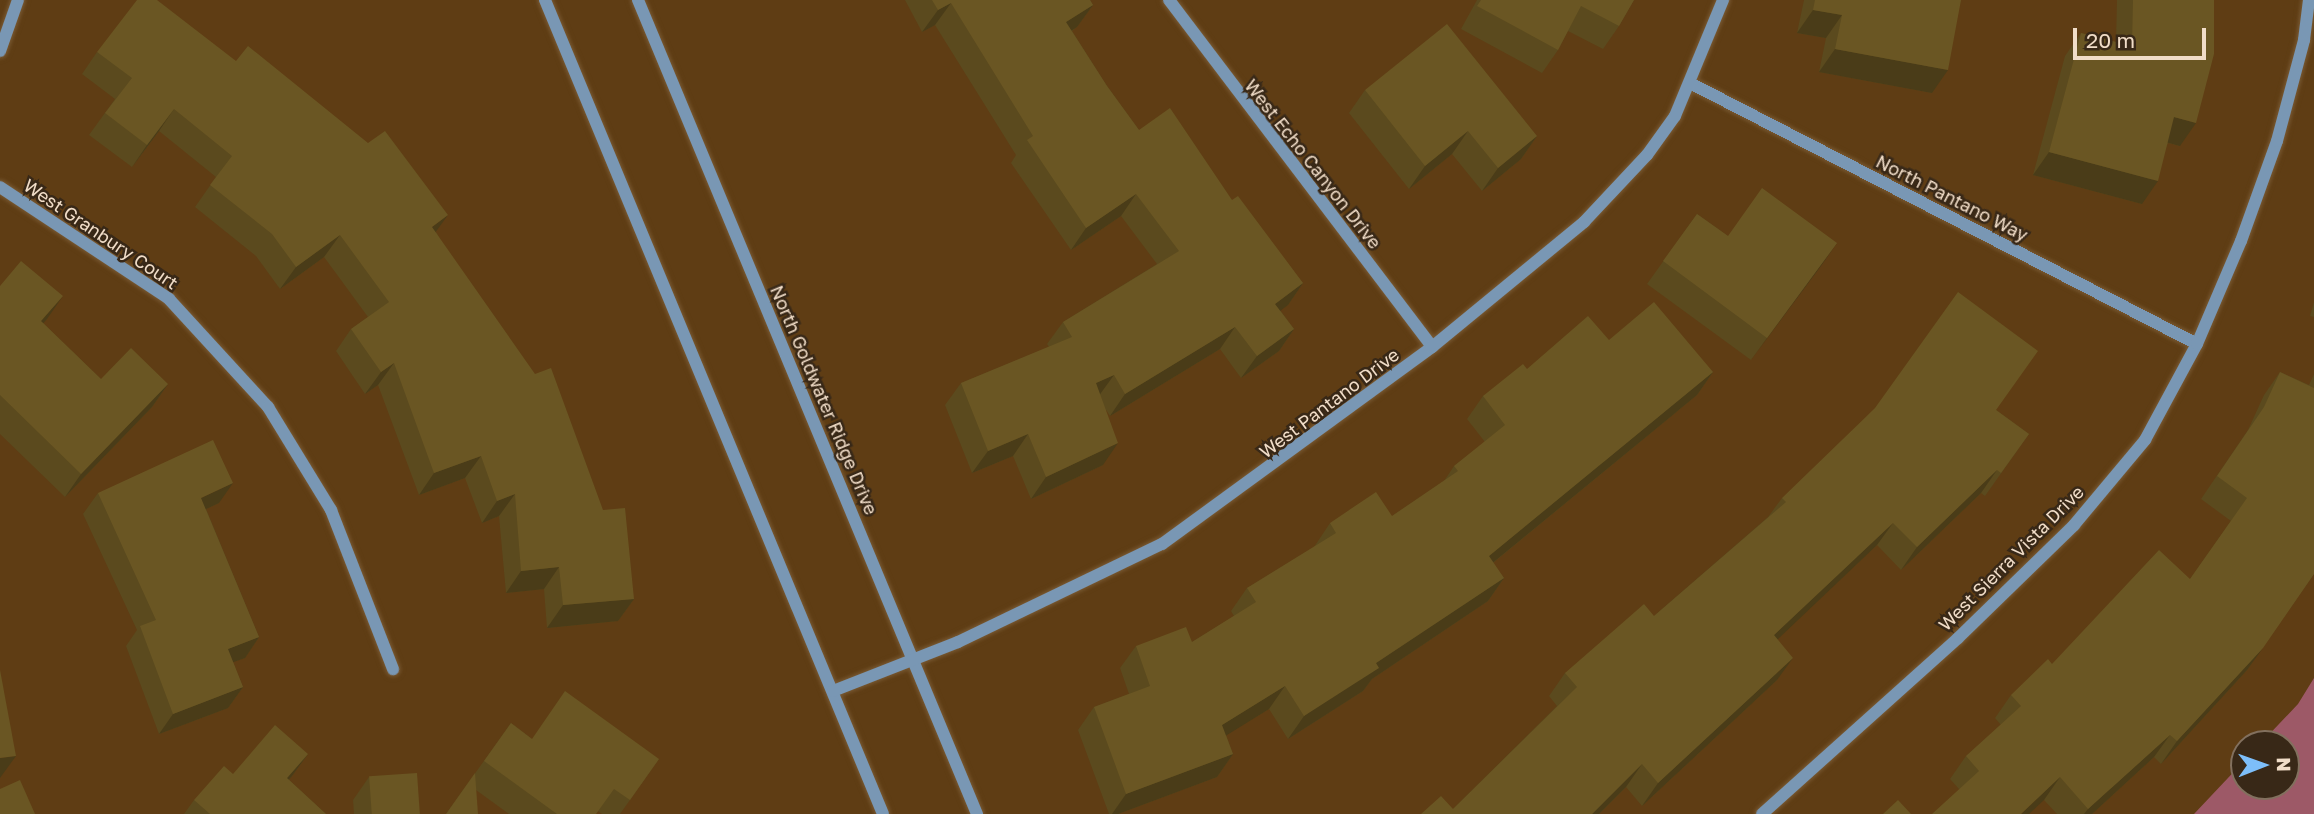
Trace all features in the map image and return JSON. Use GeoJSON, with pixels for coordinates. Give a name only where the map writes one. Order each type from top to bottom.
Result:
{"type":"FeatureCollection","features":[{"type":"Feature","properties":{"kind":"street"},"geometry":{"type":"LineString","coordinates":[[0,51],[18,0]]}},
{"type":"Feature","properties":{"kind":"street"},"geometry":{"type":"LineString","coordinates":[[545,0],[883,814]]}},
{"type":"Feature","properties":{"kind":"street","name":"North Goldwater Ridge Drive"},"geometry":{"type":"LineString","coordinates":[[638,0],[977,814]]}},
{"type":"Feature","properties":{"kind":"street","name":"West Echo Canyon Drive"},"geometry":{"type":"LineString","coordinates":[[1169,0],[1432,347]]}},
{"type":"Feature","properties":{"kind":"street","name":"West Pantano Drive"},"geometry":{"type":"LineString","coordinates":[[833,691],[913,661],[1162,544],[1432,347],[1584,222],[1647,155],[1675,116],[1723,0]]}},
{"type":"Feature","properties":{"kind":"street","name":"West Sierra Vista Drive"},"geometry":{"type":"LineString","coordinates":[[1762,814],[1958,638],[2074,525],[2145,440],[2197,344],[2277,141],[2304,40],[2309,0]]}},
{"type":"Feature","properties":{"kind":"street","name":"North Pantano Way"},"geometry":{"type":"LineString","coordinates":[[1690,82],[2197,344]]}},
{"type":"Feature","properties":{"kind":"street","name":"West Granbury Court"},"geometry":{"type":"LineString","coordinates":[[0,187],[169,299],[268,407],[331,510],[393,669]]}},
{"type":"Feature","properties":{"kind":"shaded area"},"geometry":{"type":"Polygon","coordinates":[[[2314,678],[2314,814],[2194,814],[2230,776],[2230,800],[2300,800],[2300,730],[2273,730],[2298,704],[2314,678]]]}},
{"type":"Feature","properties":{"kind":"building"},"geometry":{"type":"Polygon","coordinates":[[[137,0],[157,0],[236,61],[248,46],[368,143],[385,131],[448,215],[432,227],[535,374],[551,368],[603,510],[625,508],[634,599],[563,605],[559,567],[521,571],[515,494],[497,501],[481,456],[434,473],[394,363],[381,372],[351,329],[389,302],[340,235],[296,267],[272,234],[210,185],[232,156],[174,109],[147,145],[105,113],[132,78],[97,52],[137,0]]]}},
{"type":"Feature","properties":{"kind":"building"},"geometry":{"type":"Polygon","coordinates":[[[932,0],[1090,0],[1093,5],[1066,22],[1139,130],[1170,108],[1232,200],[1238,196],[1303,283],[1275,304],[1294,329],[1257,356],[1235,327],[1125,394],[1114,375],[1096,383],[1118,443],[1046,477],[1028,434],[988,451],[961,383],[1072,337],[1063,322],[1179,251],[1136,194],[1086,228],[1027,140],[1033,136],[951,3],[938,10],[932,0]]]}},
{"type":"Feature","properties":{"kind":"building"},"geometry":{"type":"Polygon","coordinates":[[[1481,0],[1634,0],[1619,26],[1581,6],[1558,50],[1477,6],[1481,0]]]}},
{"type":"Feature","properties":{"kind":"building"},"geometry":{"type":"Polygon","coordinates":[[[1815,0],[1961,0],[1948,70],[1835,49],[1842,15],[1813,10],[1815,0]]]}},
{"type":"Feature","properties":{"kind":"building"},"geometry":{"type":"Polygon","coordinates":[[[2133,0],[2214,0],[2214,54],[2196,123],[2174,117],[2158,181],[2049,152],[2081,33],[2132,46],[2133,0]]]}},
{"type":"Feature","properties":{"kind":"building"},"geometry":{"type":"Polygon","coordinates":[[[1447,24],[1537,136],[1498,168],[1468,131],[1425,166],[1365,90],[1447,24]]]}},
{"type":"Feature","properties":{"kind":"building"},"geometry":{"type":"Polygon","coordinates":[[[1762,188],[1837,243],[1767,338],[1663,261],[1697,214],[1728,236],[1762,188]]]}},
{"type":"Feature","properties":{"kind":"building"},"geometry":{"type":"Polygon","coordinates":[[[21,261],[63,296],[41,321],[101,379],[131,348],[168,384],[81,474],[0,395],[0,286],[21,261]]]}},
{"type":"Feature","properties":{"kind":"building"},"geometry":{"type":"Polygon","coordinates":[[[1958,292],[2038,351],[1996,410],[2029,434],[2001,473],[1997,470],[1917,547],[1893,523],[1774,635],[1793,658],[1658,783],[1642,764],[1592,814],[1421,814],[1441,796],[1453,809],[1577,687],[1565,673],[1644,604],[1654,616],[1786,502],[1782,498],[1875,408],[1958,292]]]}},
{"type":"Feature","properties":{"kind":"building"},"geometry":{"type":"Polygon","coordinates":[[[1654,302],[1713,372],[1489,556],[1504,578],[1376,663],[1379,668],[1304,716],[1285,686],[1222,725],[1233,754],[1126,794],[1094,707],[1150,686],[1136,646],[1186,627],[1192,642],[1256,602],[1247,588],[1336,533],[1330,523],[1376,492],[1392,516],[1458,471],[1454,466],[1505,425],[1483,396],[1523,364],[1527,369],[1588,316],[1609,340],[1654,302]]]}},
{"type":"Feature","properties":{"kind":"building"},"geometry":{"type":"Polygon","coordinates":[[[2280,372],[2314,388],[2314,574],[2263,648],[2177,741],[2170,735],[2088,809],[2060,777],[2021,814],[1932,814],[1979,771],[1966,756],[2021,706],[2011,695],[2048,659],[2052,664],[2159,550],[2190,579],[2247,498],[2217,476],[2264,407],[2280,372]]]}},
{"type":"Feature","properties":{"kind":"building"},"geometry":{"type":"Polygon","coordinates":[[[213,440],[233,483],[201,498],[259,637],[228,649],[243,687],[173,714],[140,626],[156,620],[98,493],[213,440]]]}},
{"type":"Feature","properties":{"kind":"building"},"geometry":{"type":"Polygon","coordinates":[[[0,670],[16,756],[0,758],[0,670]]]}},
{"type":"Feature","properties":{"kind":"building"},"geometry":{"type":"Polygon","coordinates":[[[565,691],[659,759],[630,800],[614,789],[596,814],[557,814],[484,761],[511,723],[532,739],[565,691]]]}},
{"type":"Feature","properties":{"kind":"building"},"geometry":{"type":"Polygon","coordinates":[[[275,725],[308,754],[287,778],[326,814],[210,814],[194,800],[224,766],[233,774],[275,725]]]}},
{"type":"Feature","properties":{"kind":"building"},"geometry":{"type":"Polygon","coordinates":[[[417,773],[420,814],[372,814],[369,776],[417,773]]]}},
{"type":"Feature","properties":{"kind":"building"},"geometry":{"type":"Polygon","coordinates":[[[475,773],[478,814],[446,814],[475,773]]]}},
{"type":"Feature","properties":{"kind":"building"},"geometry":{"type":"Polygon","coordinates":[[[20,780],[35,814],[0,814],[0,789],[20,780]]]}},
{"type":"Feature","properties":{"kind":"building"},"geometry":{"type":"Polygon","coordinates":[[[1898,800],[1911,814],[1883,814],[1898,800]]]}}]}
